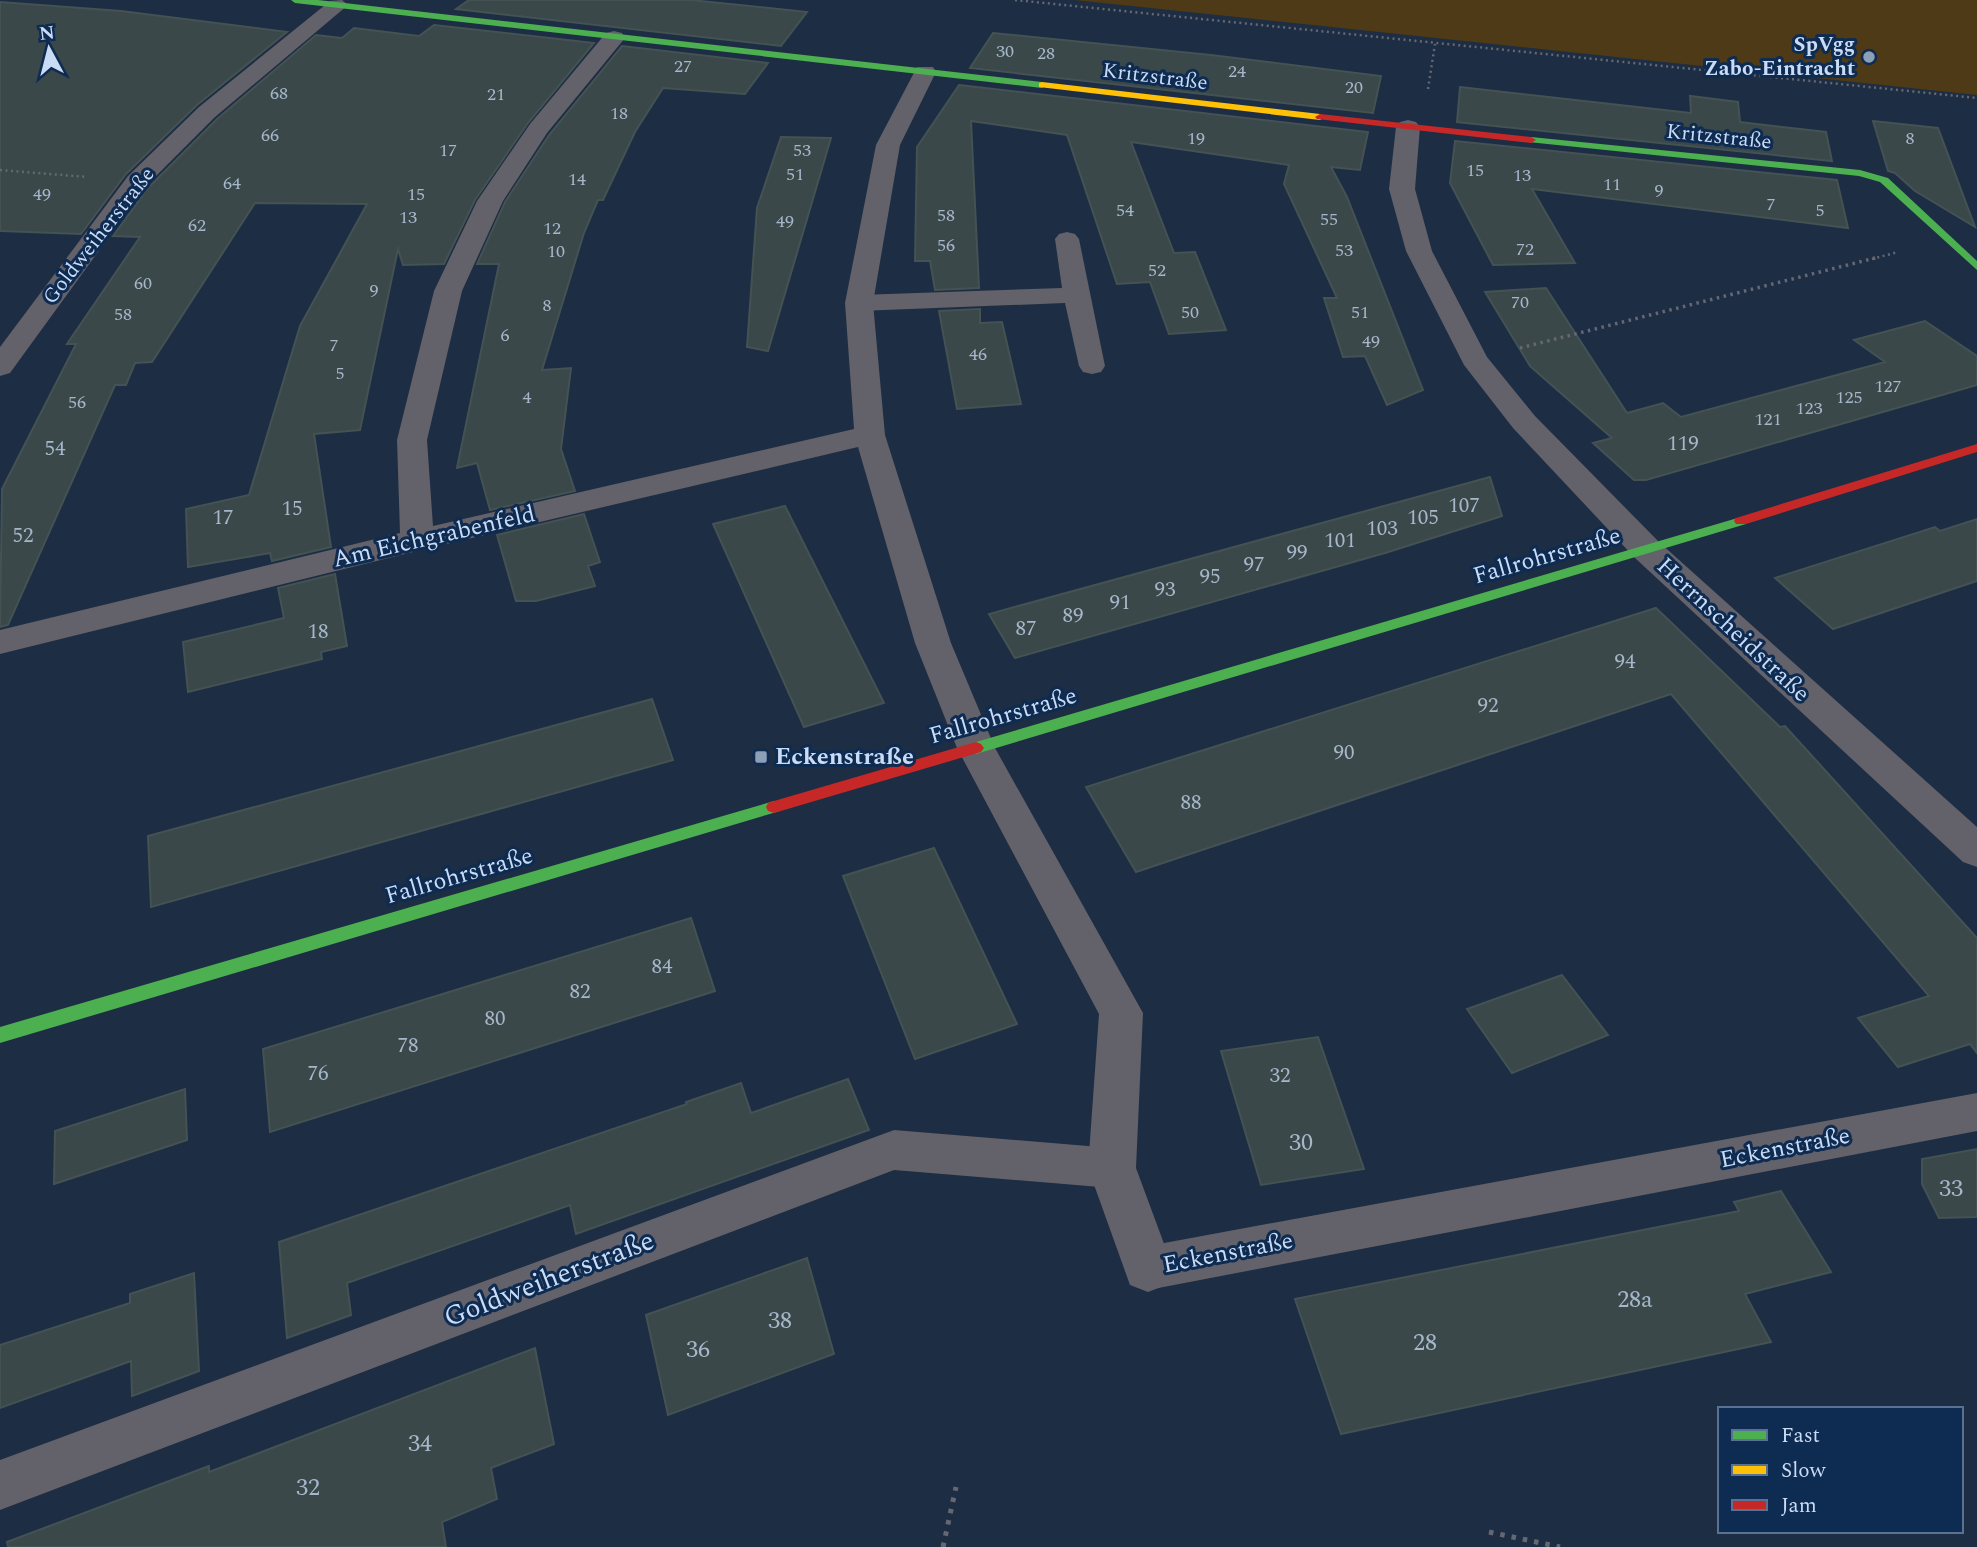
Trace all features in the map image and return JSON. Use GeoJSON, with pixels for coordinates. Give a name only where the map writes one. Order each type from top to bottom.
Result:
{"type":"FeatureCollection","features":[{"type":"Feature","properties":{"kind":"street","name":"Kritzstraße"},"geometry":{"type":"LineString","coordinates":[[295,0],[1408,127],[1860,173],[1884,180],[1977,267]]}},
{"type":"Feature","properties":{"kind":"street","name":"Goldweiherstraße"},"geometry":{"type":"LineString","coordinates":[[0,367],[137,181],[207,112],[337,5]]}},
{"type":"Feature","properties":{"kind":"street"},"geometry":{"type":"LineString","coordinates":[[417,540],[412,440],[448,291],[490,201],[538,129],[614,38]]}},
{"type":"Feature","properties":{"kind":"street","name":"Eckenstraße"},"geometry":{"type":"LineString","coordinates":[[925,72],[888,145],[859,303],[870,435],[933,643],[976,748],[1121,1013],[1112,1168],[1147,1268]]}},
{"type":"Feature","properties":{"kind":"street","name":"Herrnscheidstraße"},"geometry":{"type":"LineString","coordinates":[[1408,127],[1402,189],[1419,251],[1474,359],[1524,422],[1647,550],[1977,851]]}},
{"type":"Feature","properties":{"kind":"street","name":"Am Eichgrabenfeld"},"geometry":{"type":"LineString","coordinates":[[0,642],[417,540],[870,435]]}},
{"type":"Feature","properties":{"kind":"street","name":"Fallrohrstraße"},"geometry":{"type":"LineString","coordinates":[[0,1034],[1647,550],[1977,448]]}},
{"type":"Feature","properties":{"kind":"lane"},"geometry":{"type":"LineString","coordinates":[[1067,239],[1092,366]]}},
{"type":"Feature","properties":{"kind":"lane"},"geometry":{"type":"LineString","coordinates":[[859,303],[1076,295]]}},
{"type":"Feature","properties":{"kind":"lane","name":"Eckenstraße"},"geometry":{"type":"LineString","coordinates":[[1147,1268],[1977,1111]]}},
{"type":"Feature","properties":{"kind":"lane","name":"Goldweiherstraße"},"geometry":{"type":"LineString","coordinates":[[0,1485],[894,1150],[1112,1168]]}},
{"type":"Feature","properties":{"kind":"path"},"geometry":{"type":"LineString","coordinates":[[1014,0],[1977,98]]}},
{"type":"Feature","properties":{"kind":"path"},"geometry":{"type":"LineString","coordinates":[[0,170],[137,181]]}},
{"type":"Feature","properties":{"kind":"path"},"geometry":{"type":"LineString","coordinates":[[1474,359],[1946,240]]}},
{"type":"Feature","properties":{"kind":"path"},"geometry":{"type":"LineString","coordinates":[[943,1547],[956,1488]]}},
{"type":"Feature","properties":{"kind":"path"},"geometry":{"type":"LineString","coordinates":[[1489,1532],[1560,1547]]}},
{"type":"Feature","properties":{"kind":"shaded area"},"geometry":{"type":"Polygon","coordinates":[[[1074,0],[1977,0],[1977,95],[1074,0]]]}},
{"type":"Feature","properties":{"kind":"building"},"geometry":{"type":"Polygon","coordinates":[[[469,0],[691,0],[807,12],[781,46],[456,9],[469,0]]]}},
{"type":"Feature","properties":{"kind":"building"},"geometry":{"type":"Polygon","coordinates":[[[0,2],[121,11],[287,32],[197,105],[126,174],[81,234],[0,231],[0,2]]]}},
{"type":"Feature","properties":{"kind":"building"},"geometry":{"type":"Polygon","coordinates":[[[434,25],[594,43],[528,123],[475,200],[444,264],[403,265],[398,249],[360,430],[314,434],[331,547],[272,561],[270,553],[188,567],[186,509],[249,495],[300,326],[367,204],[255,203],[152,362],[135,363],[126,385],[115,385],[8,625],[0,627],[2,489],[76,344],[67,344],[140,237],[113,236],[148,188],[217,119],[316,35],[342,38],[354,28],[419,36],[434,25]]]}},
{"type":"Feature","properties":{"kind":"building"},"geometry":{"type":"Polygon","coordinates":[[[993,33],[1211,55],[1381,76],[1373,113],[970,68],[993,33]]]}},
{"type":"Feature","properties":{"kind":"building"},"geometry":{"type":"Polygon","coordinates":[[[622,46],[768,63],[745,94],[663,88],[635,132],[603,200],[598,200],[584,233],[542,370],[571,368],[561,449],[575,491],[490,510],[477,463],[457,468],[499,264],[477,264],[505,202],[549,135],[622,46]]]}},
{"type":"Feature","properties":{"kind":"building"},"geometry":{"type":"Polygon","coordinates":[[[959,85],[1368,132],[1360,170],[1331,167],[1347,197],[1423,390],[1387,405],[1365,356],[1343,357],[1324,298],[1337,298],[1284,184],[1289,165],[1131,142],[1174,253],[1195,252],[1226,330],[1169,334],[1150,282],[1117,284],[1067,135],[971,121],[979,288],[935,290],[930,261],[915,261],[917,147],[959,85]]]}},
{"type":"Feature","properties":{"kind":"building"},"geometry":{"type":"Polygon","coordinates":[[[1460,87],[1691,113],[1690,96],[1738,102],[1740,122],[1826,132],[1832,161],[1457,122],[1460,87]]]}},
{"type":"Feature","properties":{"kind":"building"},"geometry":{"type":"Polygon","coordinates":[[[1873,121],[1938,128],[1975,227],[1915,191],[1895,173],[1888,171],[1873,121]]]}},
{"type":"Feature","properties":{"kind":"building"},"geometry":{"type":"Polygon","coordinates":[[[781,137],[831,138],[768,351],[747,347],[757,208],[781,137]]]}},
{"type":"Feature","properties":{"kind":"building"},"geometry":{"type":"Polygon","coordinates":[[[1455,141],[1837,180],[1848,228],[1532,189],[1575,263],[1493,265],[1450,183],[1455,141]]]}},
{"type":"Feature","properties":{"kind":"building"},"geometry":{"type":"Polygon","coordinates":[[[1546,288],[1627,413],[1663,403],[1681,417],[1885,362],[1854,340],[1925,321],[1977,356],[1977,385],[1646,480],[1634,480],[1593,443],[1612,438],[1530,366],[1485,292],[1546,288]]]}},
{"type":"Feature","properties":{"kind":"building"},"geometry":{"type":"Polygon","coordinates":[[[980,309],[980,323],[1002,322],[1021,404],[957,409],[939,311],[980,309]]]}},
{"type":"Feature","properties":{"kind":"building"},"geometry":{"type":"Polygon","coordinates":[[[1490,477],[1502,516],[1385,553],[1015,658],[989,614],[1490,477]]]}},
{"type":"Feature","properties":{"kind":"building"},"geometry":{"type":"Polygon","coordinates":[[[785,506],[884,703],[804,727],[713,524],[785,506]]]}},
{"type":"Feature","properties":{"kind":"building"},"geometry":{"type":"Polygon","coordinates":[[[584,514],[600,562],[588,566],[595,586],[536,601],[516,601],[497,535],[584,514]]]}},
{"type":"Feature","properties":{"kind":"building"},"geometry":{"type":"Polygon","coordinates":[[[1977,519],[1977,581],[1833,629],[1775,578],[1935,527],[1940,531],[1977,519]]]}},
{"type":"Feature","properties":{"kind":"building"},"geometry":{"type":"Polygon","coordinates":[[[335,574],[347,646],[321,652],[322,659],[188,692],[183,642],[284,618],[278,588],[335,574]]]}},
{"type":"Feature","properties":{"kind":"building"},"geometry":{"type":"Polygon","coordinates":[[[1656,608],[1780,727],[1785,726],[1977,938],[1977,1053],[1970,1044],[1898,1067],[1858,1018],[1929,996],[1671,694],[1136,872],[1086,787],[1656,608]]]}},
{"type":"Feature","properties":{"kind":"building"},"geometry":{"type":"Polygon","coordinates":[[[652,699],[673,760],[151,907],[148,836],[652,699]]]}},
{"type":"Feature","properties":{"kind":"building"},"geometry":{"type":"Polygon","coordinates":[[[934,848],[1017,1024],[915,1059],[843,876],[934,848]]]}},
{"type":"Feature","properties":{"kind":"building"},"geometry":{"type":"Polygon","coordinates":[[[691,918],[715,991],[270,1132],[263,1049],[691,918]]]}},
{"type":"Feature","properties":{"kind":"building"},"geometry":{"type":"Polygon","coordinates":[[[1562,975],[1608,1035],[1512,1073],[1467,1009],[1562,975]]]}},
{"type":"Feature","properties":{"kind":"building"},"geometry":{"type":"Polygon","coordinates":[[[1318,1037],[1364,1169],[1261,1185],[1221,1051],[1318,1037]]]}},
{"type":"Feature","properties":{"kind":"building"},"geometry":{"type":"Polygon","coordinates":[[[848,1079],[869,1130],[576,1234],[570,1205],[347,1283],[351,1315],[287,1338],[279,1242],[687,1104],[686,1102],[741,1083],[751,1113],[848,1079]]]}},
{"type":"Feature","properties":{"kind":"building"},"geometry":{"type":"Polygon","coordinates":[[[185,1089],[187,1140],[54,1184],[55,1131],[185,1089]]]}},
{"type":"Feature","properties":{"kind":"building"},"geometry":{"type":"Polygon","coordinates":[[[1977,1149],[1977,1217],[1939,1218],[1922,1184],[1922,1159],[1977,1149]]]}},
{"type":"Feature","properties":{"kind":"building"},"geometry":{"type":"Polygon","coordinates":[[[1781,1191],[1831,1272],[1745,1294],[1771,1342],[1341,1434],[1295,1299],[1739,1211],[1734,1202],[1781,1191]]]}},
{"type":"Feature","properties":{"kind":"building"},"geometry":{"type":"Polygon","coordinates":[[[807,1258],[834,1354],[668,1415],[646,1315],[807,1258]]]}},
{"type":"Feature","properties":{"kind":"building"},"geometry":{"type":"Polygon","coordinates":[[[194,1273],[199,1371],[132,1396],[131,1361],[0,1408],[0,1345],[130,1303],[130,1294],[194,1273]]]}},
{"type":"Feature","properties":{"kind":"building"},"geometry":{"type":"Polygon","coordinates":[[[535,1348],[554,1444],[491,1468],[497,1499],[442,1522],[446,1547],[8,1547],[7,1542],[209,1466],[209,1472],[535,1348]]]}},
{"type":"Feature","properties":{"kind":"traffic: fast"},"geometry":{"type":"LineString","coordinates":[[295,0],[1042,85]]}},
{"type":"Feature","properties":{"kind":"traffic: fast"},"geometry":{"type":"LineString","coordinates":[[1531,140],[1860,173],[1884,180],[1977,267]]}},
{"type":"Feature","properties":{"kind":"traffic: fast"},"geometry":{"type":"LineString","coordinates":[[976,748],[1741,521]]}},
{"type":"Feature","properties":{"kind":"traffic: fast"},"geometry":{"type":"LineString","coordinates":[[0,1035],[774,807]]}},
{"type":"Feature","properties":{"kind":"traffic: slow"},"geometry":{"type":"LineString","coordinates":[[1042,85],[1320,117]]}},
{"type":"Feature","properties":{"kind":"traffic: jam"},"geometry":{"type":"LineString","coordinates":[[1320,117],[1531,140]]}},
{"type":"Feature","properties":{"kind":"traffic: jam"},"geometry":{"type":"LineString","coordinates":[[1741,521],[1977,448]]}},
{"type":"Feature","properties":{"kind":"traffic: jam"},"geometry":{"type":"LineString","coordinates":[[774,807],[976,748]]}},
{"type":"Feature","properties":{"kind":"place","name":"SpVgg Zabo-Eintracht"},"geometry":{"type":"Point","coordinates":[1869,57]}},
{"type":"Feature","properties":{"kind":"place","name":"Eckenstraße"},"geometry":{"type":"Point","coordinates":[761,757]}}]}
